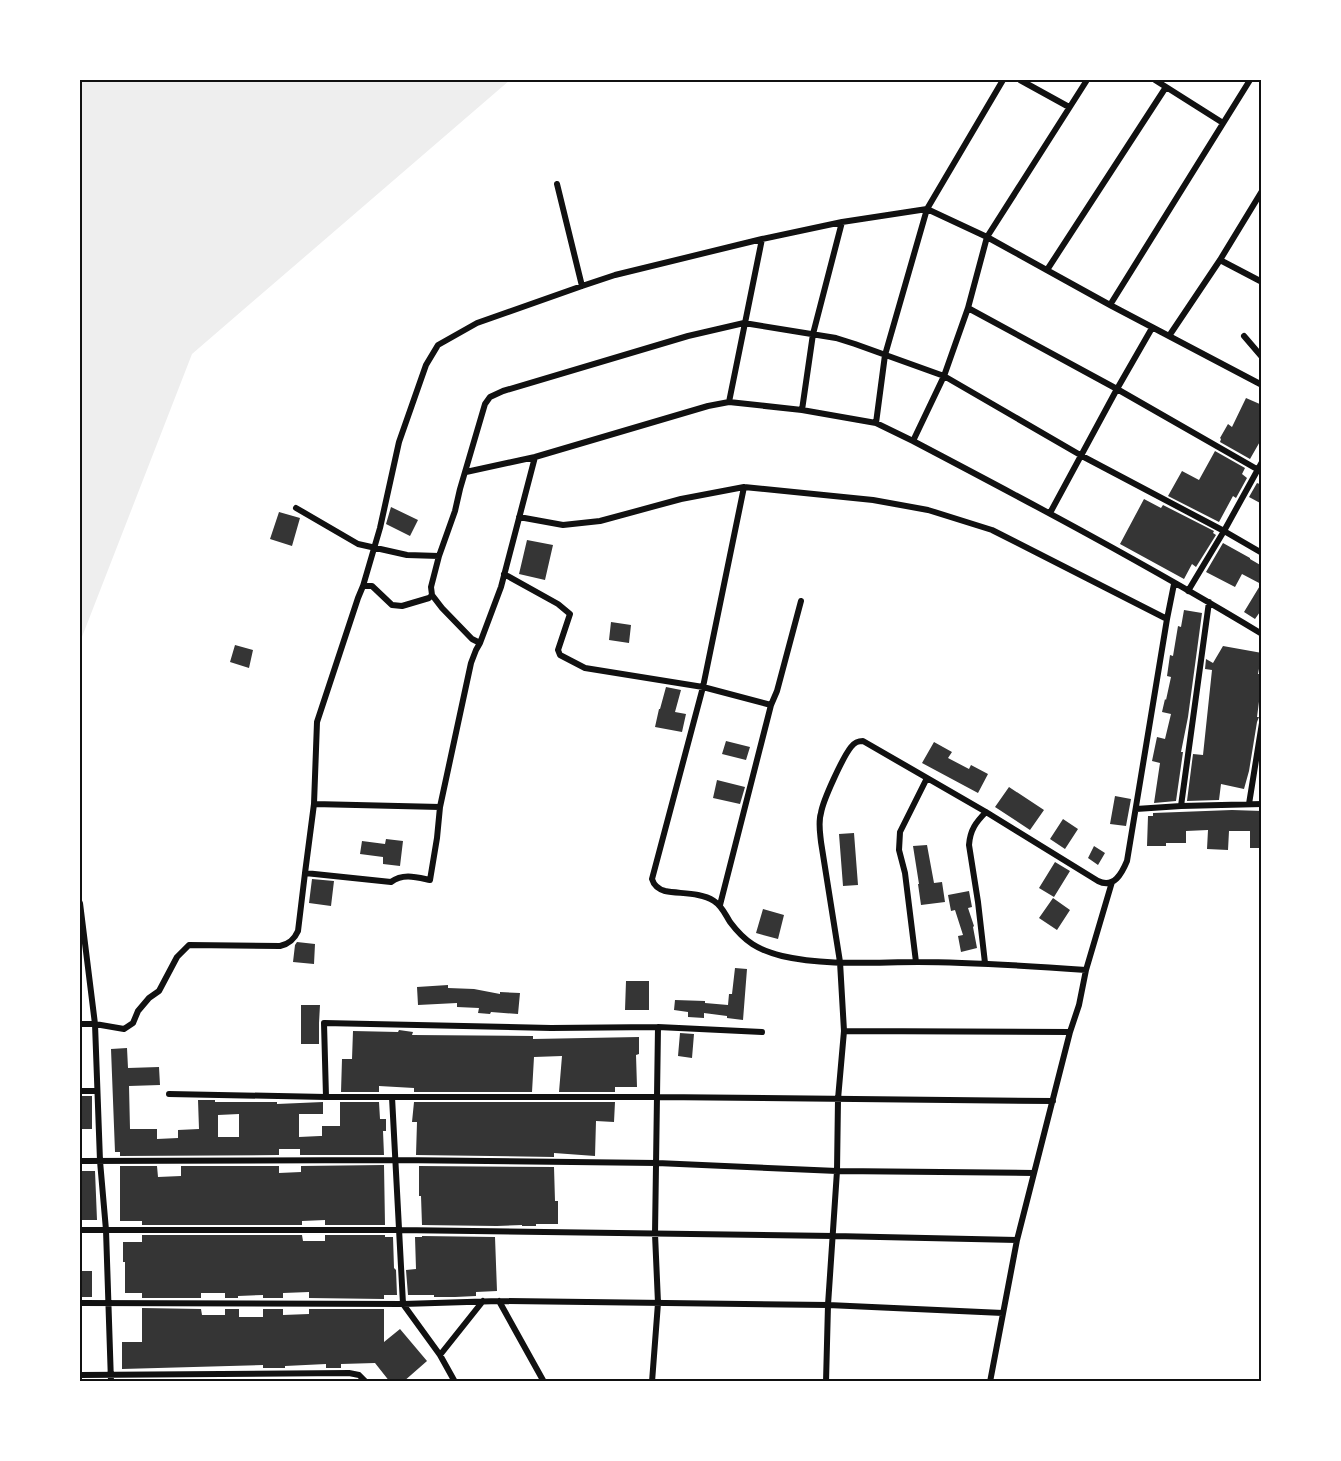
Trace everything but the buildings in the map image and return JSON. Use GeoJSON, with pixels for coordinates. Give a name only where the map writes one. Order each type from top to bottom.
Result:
{"type":"FeatureCollection","features":[{"type":"Feature","properties":{"kind":"street"},"geometry":{"type":"LineString","coordinates":[[876,423],[885,355],[927,209],[1004,80]]}},
{"type":"Feature","properties":{"kind":"street"},"geometry":{"type":"LineString","coordinates":[[1020,80],[1069,107]]}},
{"type":"Feature","properties":{"kind":"street"},"geometry":{"type":"LineString","coordinates":[[913,441],[944,376],[968,308],[987,237],[1087,80]]}},
{"type":"Feature","properties":{"kind":"street"},"geometry":{"type":"LineString","coordinates":[[1155,80],[1223,123]]}},
{"type":"Feature","properties":{"kind":"street"},"geometry":{"type":"LineString","coordinates":[[1110,305],[1250,80]]}},
{"type":"Feature","properties":{"kind":"street"},"geometry":{"type":"LineString","coordinates":[[1047,270],[1166,87]]}},
{"type":"Feature","properties":{"kind":"street"},"geometry":{"type":"LineString","coordinates":[[556,184],[582,286]]}},
{"type":"Feature","properties":{"kind":"street"},"geometry":{"type":"LineString","coordinates":[[1168,336],[1220,260],[1262,191]]}},
{"type":"Feature","properties":{"kind":"street"},"geometry":{"type":"LineString","coordinates":[[80,1024],[124,1029],[133,1023],[138,1011],[148,998],[159,991],[177,957],[189,945],[280,946],[288,944],[296,936],[314,804],[317,722],[380,528],[399,442],[426,365],[438,345],[477,323],[615,276],[762,239],[842,222],[927,209],[987,237],[1152,328],[1262,385]]}},
{"type":"Feature","properties":{"kind":"street"},"geometry":{"type":"LineString","coordinates":[[802,410],[813,334],[842,222]]}},
{"type":"Feature","properties":{"kind":"street"},"geometry":{"type":"LineString","coordinates":[[729,402],[762,239]]}},
{"type":"Feature","properties":{"kind":"street"},"geometry":{"type":"LineString","coordinates":[[1220,260],[1262,282]]}},
{"type":"Feature","properties":{"kind":"street"},"geometry":{"type":"LineString","coordinates":[[968,308],[1117,388],[1260,471]]}},
{"type":"Feature","properties":{"kind":"street"},"geometry":{"type":"LineString","coordinates":[[480,643],[472,639],[442,608],[432,595],[431,587],[485,404],[490,397],[688,336],[744,323],[836,338],[944,376],[1082,456],[1262,553]]}},
{"type":"Feature","properties":{"kind":"street"},"geometry":{"type":"LineString","coordinates":[[1050,513],[1152,328]]}},
{"type":"Feature","properties":{"kind":"street"},"geometry":{"type":"LineString","coordinates":[[1244,336],[1262,357]]}},
{"type":"Feature","properties":{"kind":"street"},"geometry":{"type":"LineString","coordinates":[[465,472],[535,457],[708,406],[729,402],[802,410],[876,423],[1050,513],[1262,634]]}},
{"type":"Feature","properties":{"kind":"street"},"geometry":{"type":"LineString","coordinates":[[305,873],[391,882],[396,878],[407,876],[430,880],[440,807],[471,663],[504,574],[535,457]]}},
{"type":"Feature","properties":{"kind":"street"},"geometry":{"type":"LineString","coordinates":[[1188,591],[1260,471],[1262,462]]}},
{"type":"Feature","properties":{"kind":"street"},"geometry":{"type":"LineString","coordinates":[[519,517],[563,525],[600,521],[681,499],[744,487],[873,500],[928,510],[992,530],[1167,618]]}},
{"type":"Feature","properties":{"kind":"street"},"geometry":{"type":"LineString","coordinates":[[744,487],[703,687],[652,879],[655,886],[660,890],[709,898],[720,905],[739,933],[755,947],[794,958],[840,962],[985,963],[1086,970]]}},
{"type":"Feature","properties":{"kind":"street"},"geometry":{"type":"LineString","coordinates":[[296,508],[358,544],[406,555],[439,556]]}},
{"type":"Feature","properties":{"kind":"street"},"geometry":{"type":"LineString","coordinates":[[504,574],[558,604],[570,614],[558,650],[564,658],[585,668],[703,687],[771,705]]}},
{"type":"Feature","properties":{"kind":"street"},"geometry":{"type":"LineString","coordinates":[[826,1382],[828,1305],[837,1171],[838,1099],[844,1031],[840,962],[819,825],[823,805],[851,746],[858,741],[864,741],[987,812],[1098,881],[1105,884],[1112,882],[1119,876],[1127,861],[1174,584]]}},
{"type":"Feature","properties":{"kind":"street"},"geometry":{"type":"LineString","coordinates":[[363,586],[372,586],[392,605],[402,606],[432,595]]}},
{"type":"Feature","properties":{"kind":"street"},"geometry":{"type":"LineString","coordinates":[[720,905],[771,705],[777,691],[801,601]]}},
{"type":"Feature","properties":{"kind":"street"},"geometry":{"type":"LineString","coordinates":[[1181,806],[1209,602]]}},
{"type":"Feature","properties":{"kind":"street"},"geometry":{"type":"LineString","coordinates":[[1249,804],[1262,723]]}},
{"type":"Feature","properties":{"kind":"street"},"geometry":{"type":"LineString","coordinates":[[916,962],[905,873],[899,850],[900,832],[927,778]]}},
{"type":"Feature","properties":{"kind":"street"},"geometry":{"type":"LineString","coordinates":[[314,804],[440,807]]}},
{"type":"Feature","properties":{"kind":"street"},"geometry":{"type":"LineString","coordinates":[[1136,809],[1262,804]]}},
{"type":"Feature","properties":{"kind":"street"},"geometry":{"type":"LineString","coordinates":[[985,963],[969,837],[974,824],[987,812]]}},
{"type":"Feature","properties":{"kind":"street"},"geometry":{"type":"LineString","coordinates":[[990,1382],[1017,1240],[1070,1032],[1079,1005],[1086,970],[1112,882]]}},
{"type":"Feature","properties":{"kind":"street"},"geometry":{"type":"LineString","coordinates":[[80,903],[83,956],[95,1024],[111,1379]]}},
{"type":"Feature","properties":{"kind":"street"},"geometry":{"type":"LineString","coordinates":[[326,1097],[324,1023],[551,1028],[658,1027],[762,1032]]}},
{"type":"Feature","properties":{"kind":"street"},"geometry":{"type":"LineString","coordinates":[[652,1382],[658,1303],[655,1234],[658,1027]]}},
{"type":"Feature","properties":{"kind":"street"},"geometry":{"type":"LineString","coordinates":[[844,1031],[1070,1032]]}},
{"type":"Feature","properties":{"kind":"street"},"geometry":{"type":"LineString","coordinates":[[80,1091],[97,1091]]}},
{"type":"Feature","properties":{"kind":"street"},"geometry":{"type":"LineString","coordinates":[[169,1094],[1053,1101]]}},
{"type":"Feature","properties":{"kind":"street"},"geometry":{"type":"LineString","coordinates":[[392,1097],[403,1304],[440,1355],[455,1382]]}},
{"type":"Feature","properties":{"kind":"street"},"geometry":{"type":"LineString","coordinates":[[80,1161],[396,1160],[657,1163],[837,1171],[1034,1173]]}},
{"type":"Feature","properties":{"kind":"street"},"geometry":{"type":"LineString","coordinates":[[80,1230],[398,1230],[1017,1240]]}},
{"type":"Feature","properties":{"kind":"street"},"geometry":{"type":"LineString","coordinates":[[440,1355],[483,1301]]}},
{"type":"Feature","properties":{"kind":"street"},"geometry":{"type":"LineString","coordinates":[[80,1303],[403,1304],[499,1301],[828,1305],[1003,1313]]}},
{"type":"Feature","properties":{"kind":"street"},"geometry":{"type":"LineString","coordinates":[[499,1301],[544,1382]]}},
{"type":"Feature","properties":{"kind":"street"},"geometry":{"type":"LineString","coordinates":[[80,1375],[111,1379],[349,1373],[359,1376],[366,1382]]}},
{"type":"Feature","properties":{"kind":"shaded area"},"geometry":{"type":"Polygon","coordinates":[[[80,80],[510,80],[192,354],[80,642],[80,80]]]}}]}
